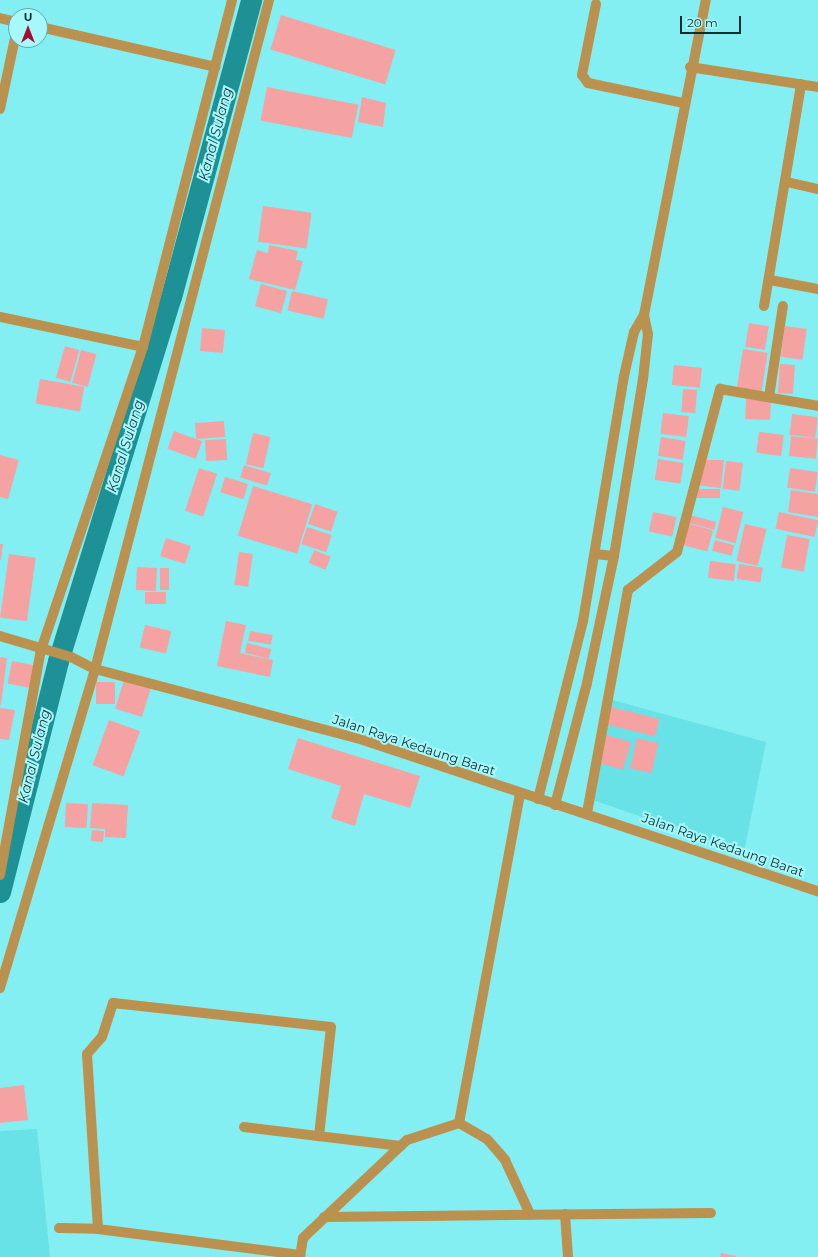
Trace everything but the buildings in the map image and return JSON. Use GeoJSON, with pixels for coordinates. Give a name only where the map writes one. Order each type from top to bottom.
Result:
{"type":"FeatureCollection","features":[{"type":"Feature","properties":{"kind":"street"},"geometry":{"type":"LineString","coordinates":[[0,875],[41,650],[143,347],[232,0]]}},
{"type":"Feature","properties":{"kind":"street"},"geometry":{"type":"LineString","coordinates":[[0,988],[95,669],[269,0]]}},
{"type":"Feature","properties":{"kind":"street"},"geometry":{"type":"LineString","coordinates":[[538,800],[583,621],[624,376],[634,332],[644,315],[690,67],[706,0]]}},
{"type":"Feature","properties":{"kind":"street"},"geometry":{"type":"LineString","coordinates":[[596,4],[582,75],[588,83],[684,103]]}},
{"type":"Feature","properties":{"kind":"street"},"geometry":{"type":"LineString","coordinates":[[48,29],[216,67]]}},
{"type":"Feature","properties":{"kind":"street"},"geometry":{"type":"LineString","coordinates":[[0,109],[13,48]]}},
{"type":"Feature","properties":{"kind":"street"},"geometry":{"type":"LineString","coordinates":[[690,67],[818,87]]}},
{"type":"Feature","properties":{"kind":"street"},"geometry":{"type":"LineString","coordinates":[[764,306],[787,182],[801,84]]}},
{"type":"Feature","properties":{"kind":"street"},"geometry":{"type":"LineString","coordinates":[[787,182],[818,189]]}},
{"type":"Feature","properties":{"kind":"street"},"geometry":{"type":"LineString","coordinates":[[770,280],[818,289]]}},
{"type":"Feature","properties":{"kind":"street"},"geometry":{"type":"LineString","coordinates":[[769,397],[783,306]]}},
{"type":"Feature","properties":{"kind":"street"},"geometry":{"type":"LineString","coordinates":[[554,804],[587,683],[614,556],[643,379],[648,334],[644,315]]}},
{"type":"Feature","properties":{"kind":"street"},"geometry":{"type":"LineString","coordinates":[[0,317],[143,347]]}},
{"type":"Feature","properties":{"kind":"street"},"geometry":{"type":"LineString","coordinates":[[587,813],[628,590],[677,552],[720,389],[818,406]]}},
{"type":"Feature","properties":{"kind":"street"},"geometry":{"type":"LineString","coordinates":[[594,554],[614,556]]}},
{"type":"Feature","properties":{"kind":"street","name":"Jalan Raya Kedaung Barat"},"geometry":{"type":"LineString","coordinates":[[0,636],[41,650],[66,656],[95,669],[357,738],[538,800],[587,813],[818,891]]}},
{"type":"Feature","properties":{"kind":"street"},"geometry":{"type":"LineString","coordinates":[[548,760],[565,765]]}},
{"type":"Feature","properties":{"kind":"street"},"geometry":{"type":"LineString","coordinates":[[459,1123],[520,794]]}},
{"type":"Feature","properties":{"kind":"street"},"geometry":{"type":"LineString","coordinates":[[98,1229],[87,1054],[102,1037],[113,1003],[331,1027],[319,1136]]}},
{"type":"Feature","properties":{"kind":"street"},"geometry":{"type":"LineString","coordinates":[[59,1228],[98,1229],[300,1256],[303,1238],[407,1140],[459,1123],[487,1139],[505,1160],[530,1214]]}},
{"type":"Feature","properties":{"kind":"street"},"geometry":{"type":"LineString","coordinates":[[244,1127],[401,1146]]}},
{"type":"Feature","properties":{"kind":"street"},"geometry":{"type":"LineString","coordinates":[[324,1218],[530,1214],[711,1213]]}},
{"type":"Feature","properties":{"kind":"street"},"geometry":{"type":"LineString","coordinates":[[565,1214],[568,1257]]}},
{"type":"Feature","properties":{"kind":"shaded area"},"geometry":{"type":"Polygon","coordinates":[[[605,698],[766,742],[744,852],[587,798],[605,698]]]}},
{"type":"Feature","properties":{"kind":"shaded area"},"geometry":{"type":"Polygon","coordinates":[[[37,1129],[50,1257],[0,1257],[0,1131],[37,1129]]]}},
{"type":"Feature","properties":{"kind":"waterway","name":"Kanal Sulang"},"geometry":{"type":"LineString","coordinates":[[0,892],[58,661],[171,297],[251,0]]}}]}
